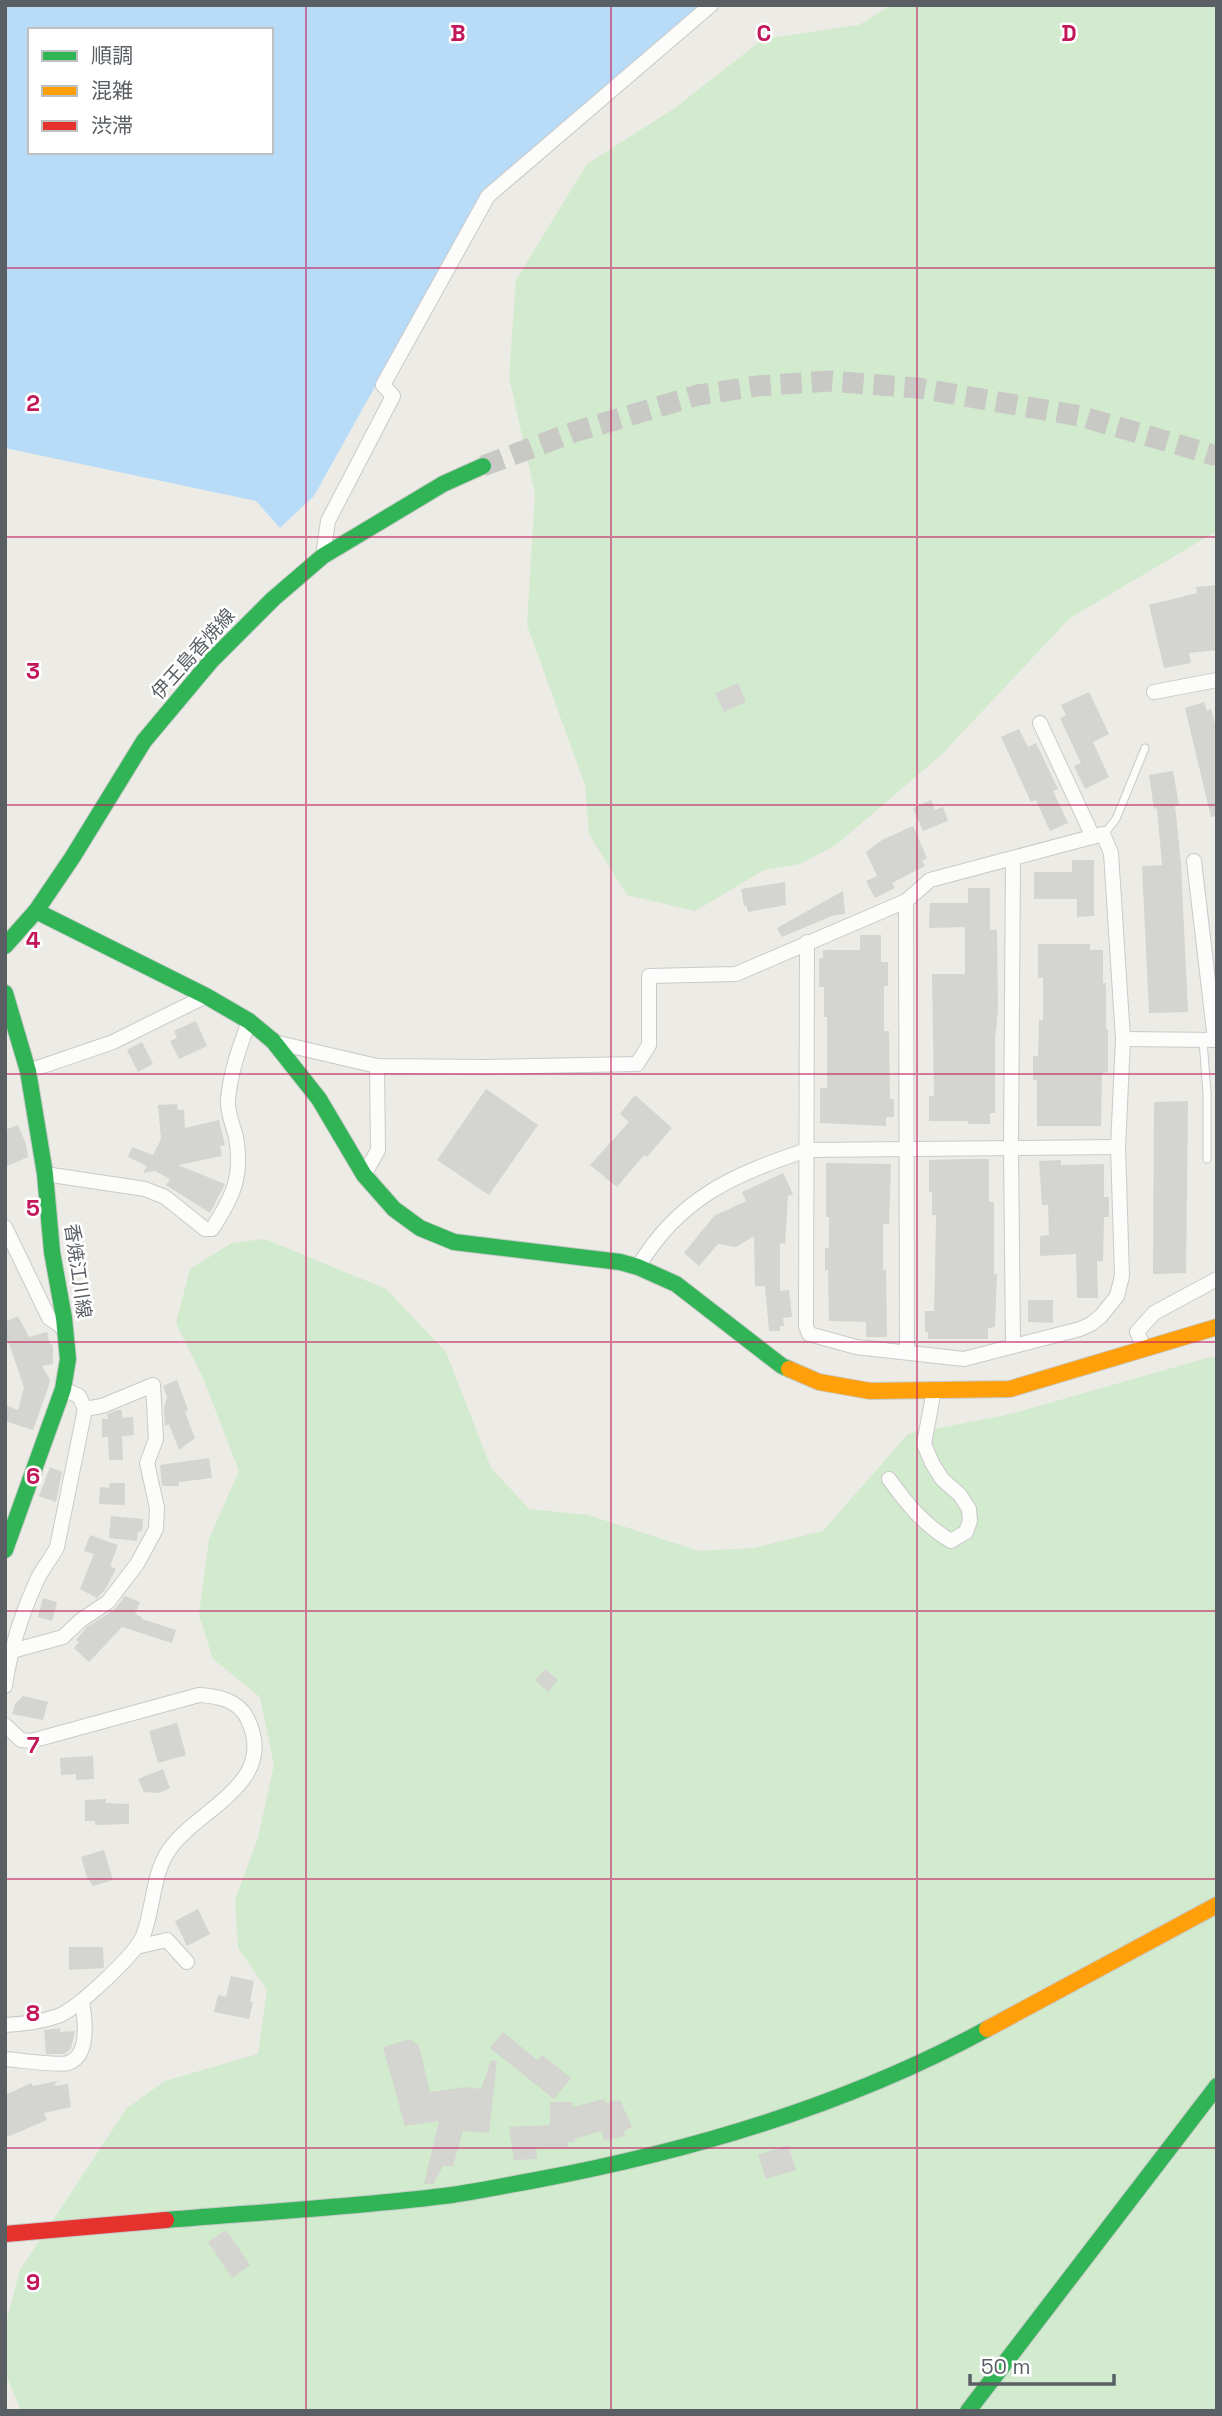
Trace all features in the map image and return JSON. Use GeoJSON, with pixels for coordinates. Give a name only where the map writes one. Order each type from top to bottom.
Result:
{"type":"FeatureCollection","features":[{"type":"Feature","properties":{"kind":"street"},"geometry":{"type":"LineString","coordinates":[[323,556],[328,521],[393,396],[383,385],[488,196],[711,5]]}},
{"type":"Feature","properties":{"kind":"street","name":"伊王島香焼線"},"geometry":{"type":"LineString","coordinates":[[5,946],[36,911],[72,858],[144,741],[211,661],[273,599],[323,556],[443,484],[484,466]]}},
{"type":"Feature","properties":{"kind":"street"},"geometry":{"type":"LineString","coordinates":[[1154,692],[1217,680]]}},
{"type":"Feature","properties":{"kind":"street"},"geometry":{"type":"LineString","coordinates":[[807,942],[806,1325],[809,1334],[856,1347],[964,1359],[1091,1324],[1116,1296],[1122,1276],[1118,1147],[1123,1039],[1111,853],[1098,836],[1040,723]]}},
{"type":"Feature","properties":{"kind":"street"},"geometry":{"type":"LineString","coordinates":[[273,1041],[377,1066],[637,1064],[649,1045],[649,976],[736,974],[906,901],[930,880],[1098,836]]}},
{"type":"Feature","properties":{"kind":"street"},"geometry":{"type":"LineString","coordinates":[[1013,859],[1013,1346]]}},
{"type":"Feature","properties":{"kind":"street"},"geometry":{"type":"LineString","coordinates":[[1123,1039],[1212,1040],[1215,1025],[1194,861]]}},
{"type":"Feature","properties":{"kind":"street"},"geometry":{"type":"LineString","coordinates":[[906,901],[906,1352]]}},
{"type":"Feature","properties":{"kind":"street"},"geometry":{"type":"LineString","coordinates":[[36,911],[206,996],[249,1021],[273,1041],[319,1099],[364,1175],[394,1209],[420,1228],[446,1239],[501,1249],[638,1266],[676,1284],[782,1366],[819,1382],[870,1391],[1010,1390],[1217,1327]]}},
{"type":"Feature","properties":{"kind":"street","name":"香焼江川線"},"geometry":{"type":"LineString","coordinates":[[5,993],[10,1030],[28,1071],[45,1174],[52,1252],[68,1359],[63,1389],[5,1550]]}},
{"type":"Feature","properties":{"kind":"street"},"geometry":{"type":"LineString","coordinates":[[28,1071],[113,1042],[206,996]]}},
{"type":"Feature","properties":{"kind":"street"},"geometry":{"type":"LineString","coordinates":[[45,1174],[145,1189],[164,1198],[205,1229],[212,1229],[234,1187],[240,1166],[228,1103],[233,1074],[249,1021]]}},
{"type":"Feature","properties":{"kind":"street"},"geometry":{"type":"LineString","coordinates":[[364,1175],[378,1150],[377,1066]]}},
{"type":"Feature","properties":{"kind":"street"},"geometry":{"type":"LineString","coordinates":[[638,1266],[657,1236],[695,1201],[731,1179],[807,1150],[1118,1147]]}},
{"type":"Feature","properties":{"kind":"street"},"geometry":{"type":"LineString","coordinates":[[5,1227],[49,1318],[65,1329]]}},
{"type":"Feature","properties":{"kind":"street"},"geometry":{"type":"LineString","coordinates":[[1144,1348],[1137,1332],[1154,1313],[1217,1279]]}},
{"type":"Feature","properties":{"kind":"street"},"geometry":{"type":"LineString","coordinates":[[12,1651],[63,1637],[81,1620],[108,1602],[137,1564],[156,1529],[157,1508],[146,1463],[156,1439],[153,1385],[102,1406],[86,1409]]}},
{"type":"Feature","properties":{"kind":"street"},"geometry":{"type":"LineString","coordinates":[[5,1686],[12,1651],[39,1577],[57,1547],[86,1409],[79,1396],[63,1389]]}},
{"type":"Feature","properties":{"kind":"street"},"geometry":{"type":"LineString","coordinates":[[889,1479],[904,1502],[931,1528],[951,1541],[965,1532],[970,1521],[970,1509],[960,1495],[942,1479],[924,1444],[934,1390]]}},
{"type":"Feature","properties":{"kind":"street"},"geometry":{"type":"LineString","coordinates":[[5,1725],[22,1740],[31,1741],[199,1695],[215,1695],[230,1701],[245,1714],[253,1733],[254,1753],[251,1766],[235,1791],[197,1820],[168,1852],[158,1871],[142,1938],[136,1947],[82,2001],[59,2016],[5,2025]]}},
{"type":"Feature","properties":{"kind":"street"},"geometry":{"type":"LineString","coordinates":[[5,2234],[453,2195],[621,2164],[747,2128],[845,2096],[960,2044],[1217,1905]]}},
{"type":"Feature","properties":{"kind":"street"},"geometry":{"type":"LineString","coordinates":[[136,1947],[167,1940],[187,1962]]}},
{"type":"Feature","properties":{"kind":"street"},"geometry":{"type":"LineString","coordinates":[[5,2059],[64,2064],[75,2059],[82,2050],[84,2035],[85,2016],[82,2001]]}},
{"type":"Feature","properties":{"kind":"street"},"geometry":{"type":"LineString","coordinates":[[968,2411],[1067,2278],[1217,2087]]}},
{"type":"Feature","properties":{"kind":"lane"},"geometry":{"type":"LineString","coordinates":[[1098,836],[1116,819],[1145,748]]}},
{"type":"Feature","properties":{"kind":"lane"},"geometry":{"type":"LineString","coordinates":[[1208,1159],[1208,1094],[1212,1040]]}},
{"type":"Feature","properties":{"kind":"green space"},"geometry":{"type":"Polygon","coordinates":[[[891,5],[1217,5],[1217,531],[1070,618],[941,755],[836,845],[800,864],[764,870],[695,911],[627,895],[589,834],[585,785],[527,625],[535,494],[509,377],[516,280],[587,164],[675,108],[763,39],[859,25],[891,5]]]}},
{"type":"Feature","properties":{"kind":"green space"},"geometry":{"type":"Polygon","coordinates":[[[265,1239],[386,1289],[446,1352],[491,1468],[529,1509],[588,1515],[699,1551],[754,1548],[823,1531],[908,1434],[1011,1414],[1217,1357],[1217,2411],[21,2411],[7,2377],[5,2339],[5,2327],[20,2270],[127,2108],[165,2081],[258,2054],[267,1990],[238,1948],[235,1900],[258,1838],[274,1765],[260,1697],[213,1659],[199,1615],[209,1539],[239,1471],[203,1378],[176,1323],[190,1269],[232,1243],[265,1239]]]}},
{"type":"Feature","properties":{"kind":"water"},"geometry":{"type":"Polygon","coordinates":[[[5,5],[700,5],[479,200],[314,496],[280,528],[256,501],[5,448],[5,5]]]}},
{"type":"Feature","properties":{"kind":"building"},"geometry":{"type":"Polygon","coordinates":[[[1217,585],[1217,650],[1189,653],[1191,663],[1164,668],[1149,605],[1197,593],[1196,587],[1217,585]]]}},
{"type":"Feature","properties":{"kind":"building"},"geometry":{"type":"Polygon","coordinates":[[[738,683],[746,702],[724,712],[715,693],[738,683]]]}},
{"type":"Feature","properties":{"kind":"building"},"geometry":{"type":"Polygon","coordinates":[[[1089,692],[1109,734],[1093,742],[1109,777],[1085,789],[1074,766],[1081,763],[1060,718],[1066,715],[1061,705],[1089,692]]]}},
{"type":"Feature","properties":{"kind":"building"},"geometry":{"type":"Polygon","coordinates":[[[1204,702],[1207,711],[1211,709],[1217,731],[1217,816],[1211,817],[1185,708],[1204,702]]]}},
{"type":"Feature","properties":{"kind":"building"},"geometry":{"type":"Polygon","coordinates":[[[1019,729],[1028,747],[1036,743],[1058,789],[1053,791],[1068,823],[1050,831],[1036,800],[1031,802],[1001,737],[1019,729]]]}},
{"type":"Feature","properties":{"kind":"building"},"geometry":{"type":"Polygon","coordinates":[[[1173,771],[1179,805],[1175,806],[1181,864],[1188,1012],[1149,1013],[1142,866],[1162,865],[1157,808],[1154,809],[1149,775],[1173,771]]]}},
{"type":"Feature","properties":{"kind":"building"},"geometry":{"type":"Polygon","coordinates":[[[931,800],[935,810],[943,807],[948,821],[923,831],[913,808],[931,800]]]}},
{"type":"Feature","properties":{"kind":"building"},"geometry":{"type":"Polygon","coordinates":[[[913,826],[927,858],[922,861],[925,866],[892,883],[895,888],[875,898],[866,881],[877,876],[866,852],[882,840],[913,826]]]}},
{"type":"Feature","properties":{"kind":"building"},"geometry":{"type":"Polygon","coordinates":[[[1072,860],[1094,860],[1094,916],[1077,917],[1077,899],[1034,899],[1034,872],[1072,872],[1072,860]]]}},
{"type":"Feature","properties":{"kind":"building"},"geometry":{"type":"Polygon","coordinates":[[[785,882],[786,905],[748,912],[741,889],[785,882]]]}},
{"type":"Feature","properties":{"kind":"building"},"geometry":{"type":"Polygon","coordinates":[[[968,888],[990,888],[990,930],[997,930],[995,1113],[990,1113],[990,1124],[929,1121],[929,1096],[934,1096],[932,974],[965,974],[965,927],[929,928],[930,903],[968,903],[968,888]]]}},
{"type":"Feature","properties":{"kind":"building"},"geometry":{"type":"Polygon","coordinates":[[[843,891],[845,914],[834,915],[782,937],[777,928],[843,891]]]}},
{"type":"Feature","properties":{"kind":"building"},"geometry":{"type":"Polygon","coordinates":[[[860,935],[881,935],[881,962],[888,962],[888,986],[884,986],[884,1031],[889,1031],[890,1099],[894,1099],[894,1117],[886,1117],[886,1126],[820,1123],[820,1088],[827,1088],[827,1017],[824,1017],[824,987],[819,987],[819,959],[823,958],[823,950],[860,950],[860,935]]]}},
{"type":"Feature","properties":{"kind":"building"},"geometry":{"type":"Polygon","coordinates":[[[1038,944],[1090,944],[1090,950],[1103,950],[1108,1072],[1102,1073],[1101,1126],[1037,1126],[1037,1080],[1033,1080],[1033,1056],[1038,1056],[1039,1020],[1043,1020],[1043,978],[1038,978],[1038,944]]]}},
{"type":"Feature","properties":{"kind":"building"},"geometry":{"type":"Polygon","coordinates":[[[196,1021],[207,1046],[179,1059],[170,1041],[177,1038],[174,1031],[196,1021]]]}},
{"type":"Feature","properties":{"kind":"building"},"geometry":{"type":"Polygon","coordinates":[[[142,1042],[153,1064],[138,1072],[127,1050],[142,1042]]]}},
{"type":"Feature","properties":{"kind":"building"},"geometry":{"type":"Polygon","coordinates":[[[486,1089],[538,1125],[489,1195],[437,1160],[486,1089]]]}},
{"type":"Feature","properties":{"kind":"building"},"geometry":{"type":"Polygon","coordinates":[[[635,1095],[672,1128],[617,1187],[590,1165],[629,1122],[620,1114],[635,1095]]]}},
{"type":"Feature","properties":{"kind":"building"},"geometry":{"type":"Polygon","coordinates":[[[1188,1101],[1186,1273],[1153,1274],[1154,1102],[1188,1101]]]}},
{"type":"Feature","properties":{"kind":"building"},"geometry":{"type":"Polygon","coordinates":[[[177,1104],[178,1110],[184,1110],[185,1128],[219,1120],[225,1145],[220,1146],[222,1156],[178,1165],[225,1184],[210,1213],[166,1185],[170,1179],[155,1171],[143,1173],[147,1166],[128,1157],[132,1147],[153,1155],[161,1139],[158,1105],[177,1104]]]}},
{"type":"Feature","properties":{"kind":"building"},"geometry":{"type":"Polygon","coordinates":[[[18,1125],[28,1157],[5,1167],[5,1130],[18,1125]]]}},
{"type":"Feature","properties":{"kind":"building"},"geometry":{"type":"Polygon","coordinates":[[[989,1159],[989,1202],[994,1202],[994,1274],[997,1274],[995,1327],[988,1328],[988,1339],[928,1339],[928,1332],[925,1332],[925,1311],[934,1311],[936,1215],[932,1215],[932,1192],[929,1192],[929,1160],[989,1159]]]}},
{"type":"Feature","properties":{"kind":"building"},"geometry":{"type":"Polygon","coordinates":[[[1061,1160],[1061,1165],[1104,1164],[1104,1197],[1109,1197],[1109,1217],[1104,1217],[1103,1262],[1097,1261],[1098,1298],[1077,1298],[1076,1254],[1040,1256],[1040,1236],[1049,1235],[1048,1205],[1042,1205],[1039,1161],[1061,1160]]]}},
{"type":"Feature","properties":{"kind":"building"},"geometry":{"type":"Polygon","coordinates":[[[826,1163],[891,1164],[889,1224],[883,1224],[887,1337],[866,1337],[866,1322],[829,1321],[828,1270],[825,1270],[825,1248],[829,1248],[826,1163]]]}},
{"type":"Feature","properties":{"kind":"building"},"geometry":{"type":"Polygon","coordinates":[[[783,1173],[793,1194],[788,1196],[785,1244],[780,1243],[780,1291],[789,1290],[792,1317],[783,1318],[784,1326],[780,1326],[780,1331],[769,1331],[765,1286],[755,1286],[754,1236],[736,1247],[718,1244],[699,1266],[684,1253],[714,1216],[746,1201],[742,1192],[783,1173]]]}},
{"type":"Feature","properties":{"kind":"building"},"geometry":{"type":"Polygon","coordinates":[[[1028,1300],[1053,1300],[1053,1323],[1028,1322],[1028,1300]]]}},
{"type":"Feature","properties":{"kind":"building"},"geometry":{"type":"Polygon","coordinates":[[[18,1316],[29,1337],[47,1332],[50,1344],[53,1345],[53,1364],[42,1366],[50,1380],[33,1430],[5,1421],[5,1405],[18,1410],[24,1387],[8,1341],[5,1343],[5,1322],[18,1316]]]}},
{"type":"Feature","properties":{"kind":"building"},"geometry":{"type":"Polygon","coordinates":[[[177,1380],[195,1438],[179,1450],[169,1424],[165,1426],[164,1408],[167,1397],[163,1386],[177,1380]]]}},
{"type":"Feature","properties":{"kind":"building"},"geometry":{"type":"Polygon","coordinates":[[[122,1410],[122,1418],[133,1417],[134,1435],[122,1436],[123,1460],[109,1460],[108,1437],[102,1437],[102,1419],[108,1419],[107,1414],[122,1410]]]}},
{"type":"Feature","properties":{"kind":"building"},"geometry":{"type":"Polygon","coordinates":[[[209,1458],[212,1478],[179,1482],[179,1486],[162,1486],[160,1465],[209,1458]]]}},
{"type":"Feature","properties":{"kind":"building"},"geometry":{"type":"Polygon","coordinates":[[[50,1467],[62,1472],[56,1502],[39,1496],[50,1467]]]}},
{"type":"Feature","properties":{"kind":"building"},"geometry":{"type":"Polygon","coordinates":[[[110,1483],[125,1483],[125,1505],[99,1504],[100,1487],[109,1488],[110,1483]]]}},
{"type":"Feature","properties":{"kind":"building"},"geometry":{"type":"Polygon","coordinates":[[[111,1516],[143,1519],[142,1531],[138,1532],[137,1541],[109,1538],[111,1516]]]}},
{"type":"Feature","properties":{"kind":"building"},"geometry":{"type":"Polygon","coordinates":[[[90,1535],[118,1545],[110,1566],[116,1569],[105,1590],[97,1598],[80,1589],[94,1554],[84,1551],[90,1535]]]}},
{"type":"Feature","properties":{"kind":"building"},"geometry":{"type":"Polygon","coordinates":[[[125,1596],[140,1602],[135,1614],[142,1619],[176,1630],[172,1643],[122,1627],[89,1662],[74,1648],[79,1642],[76,1640],[87,1627],[114,1610],[125,1596]]]}},
{"type":"Feature","properties":{"kind":"building"},"geometry":{"type":"Polygon","coordinates":[[[43,1598],[57,1602],[52,1621],[38,1617],[43,1598]]]}},
{"type":"Feature","properties":{"kind":"building"},"geometry":{"type":"Polygon","coordinates":[[[545,1669],[558,1680],[548,1692],[535,1680],[545,1669]]]}},
{"type":"Feature","properties":{"kind":"building"},"geometry":{"type":"Polygon","coordinates":[[[23,1696],[48,1702],[43,1720],[12,1714],[15,1704],[23,1696]]]}},
{"type":"Feature","properties":{"kind":"building"},"geometry":{"type":"Polygon","coordinates":[[[177,1723],[186,1755],[158,1763],[149,1731],[177,1723]]]}},
{"type":"Feature","properties":{"kind":"building"},"geometry":{"type":"Polygon","coordinates":[[[93,1756],[94,1779],[76,1780],[76,1774],[61,1775],[60,1758],[93,1756]]]}},
{"type":"Feature","properties":{"kind":"building"},"geometry":{"type":"Polygon","coordinates":[[[163,1769],[170,1788],[159,1793],[144,1792],[138,1779],[163,1769]]]}},
{"type":"Feature","properties":{"kind":"building"},"geometry":{"type":"Polygon","coordinates":[[[106,1799],[106,1803],[129,1804],[129,1824],[95,1825],[95,1821],[85,1821],[85,1800],[106,1799]]]}},
{"type":"Feature","properties":{"kind":"building"},"geometry":{"type":"Polygon","coordinates":[[[104,1850],[113,1880],[93,1886],[87,1877],[81,1857],[104,1850]]]}},
{"type":"Feature","properties":{"kind":"building"},"geometry":{"type":"Polygon","coordinates":[[[198,1909],[210,1934],[187,1946],[175,1921],[198,1909]]]}},
{"type":"Feature","properties":{"kind":"building"},"geometry":{"type":"Polygon","coordinates":[[[69,1947],[103,1947],[104,1968],[69,1970],[69,1947]]]}},
{"type":"Feature","properties":{"kind":"building"},"geometry":{"type":"Polygon","coordinates":[[[231,1976],[254,1981],[249,2019],[214,2012],[218,1995],[226,1997],[231,1976]]]}},
{"type":"Feature","properties":{"kind":"building"},"geometry":{"type":"Polygon","coordinates":[[[60,2028],[60,2032],[75,2031],[71,2048],[65,2054],[46,2054],[44,2030],[60,2028]]]}},
{"type":"Feature","properties":{"kind":"building"},"geometry":{"type":"Polygon","coordinates":[[[503,2032],[537,2060],[542,2055],[571,2078],[554,2099],[490,2048],[503,2032]]]}},
{"type":"Feature","properties":{"kind":"building"},"geometry":{"type":"Polygon","coordinates":[[[410,2039],[419,2046],[430,2092],[465,2087],[481,2089],[491,2060],[497,2061],[489,2133],[463,2131],[453,2166],[443,2166],[433,2184],[424,2184],[439,2121],[405,2126],[383,2047],[410,2039]]]}},
{"type":"Feature","properties":{"kind":"building"},"geometry":{"type":"Polygon","coordinates":[[[57,2081],[54,2086],[68,2084],[71,2107],[44,2113],[47,2120],[5,2138],[5,2095],[31,2083],[33,2086],[57,2081]]]}},
{"type":"Feature","properties":{"kind":"building"},"geometry":{"type":"Polygon","coordinates":[[[604,2099],[606,2103],[620,2100],[632,2127],[624,2131],[625,2136],[604,2141],[601,2131],[575,2139],[575,2142],[568,2142],[568,2147],[536,2147],[537,2159],[514,2160],[509,2127],[550,2125],[550,2102],[573,2102],[573,2107],[604,2099]]]}},
{"type":"Feature","properties":{"kind":"building"},"geometry":{"type":"Polygon","coordinates":[[[788,2145],[796,2170],[766,2179],[758,2155],[788,2145]]]}},
{"type":"Feature","properties":{"kind":"building"},"geometry":{"type":"Polygon","coordinates":[[[226,2230],[250,2265],[232,2278],[208,2242],[226,2230]]]}},
{"type":"Feature","properties":{"kind":"tunnel"},"geometry":{"type":"LineString","coordinates":[[483,466],[574,432],[698,395],[757,386],[829,381],[918,388],[1080,416],[1217,456]]}},
{"type":"Feature","properties":{"kind":"traffic: fast"},"geometry":{"type":"LineString","coordinates":[[5,946],[36,911],[72,858],[144,741],[211,661],[273,599],[323,556],[443,484],[483,466]]}},
{"type":"Feature","properties":{"kind":"traffic: fast"},"geometry":{"type":"LineString","coordinates":[[36,911],[206,996],[249,1021],[273,1041],[319,1099],[364,1175],[394,1209],[420,1228],[454,1242],[620,1262],[638,1267],[676,1284],[789,1369]]}},
{"type":"Feature","properties":{"kind":"traffic: fast"},"geometry":{"type":"LineString","coordinates":[[5,993],[28,1071],[45,1174],[52,1252],[64,1318],[68,1359],[63,1389],[5,1550]]}},
{"type":"Feature","properties":{"kind":"traffic: fast"},"geometry":{"type":"LineString","coordinates":[[166,2220],[452,2195],[653,2155],[710,2140],[824,2103],[879,2081],[987,2029]]}},
{"type":"Feature","properties":{"kind":"traffic: fast"},"geometry":{"type":"LineString","coordinates":[[968,2411],[1217,2086]]}},
{"type":"Feature","properties":{"kind":"traffic: slow"},"geometry":{"type":"LineString","coordinates":[[789,1369],[819,1382],[870,1391],[1010,1389],[1217,1327]]}},
{"type":"Feature","properties":{"kind":"traffic: slow"},"geometry":{"type":"LineString","coordinates":[[987,2029],[1217,1905]]}},
{"type":"Feature","properties":{"kind":"traffic: jam"},"geometry":{"type":"LineString","coordinates":[[5,2234],[166,2220]]}}]}
